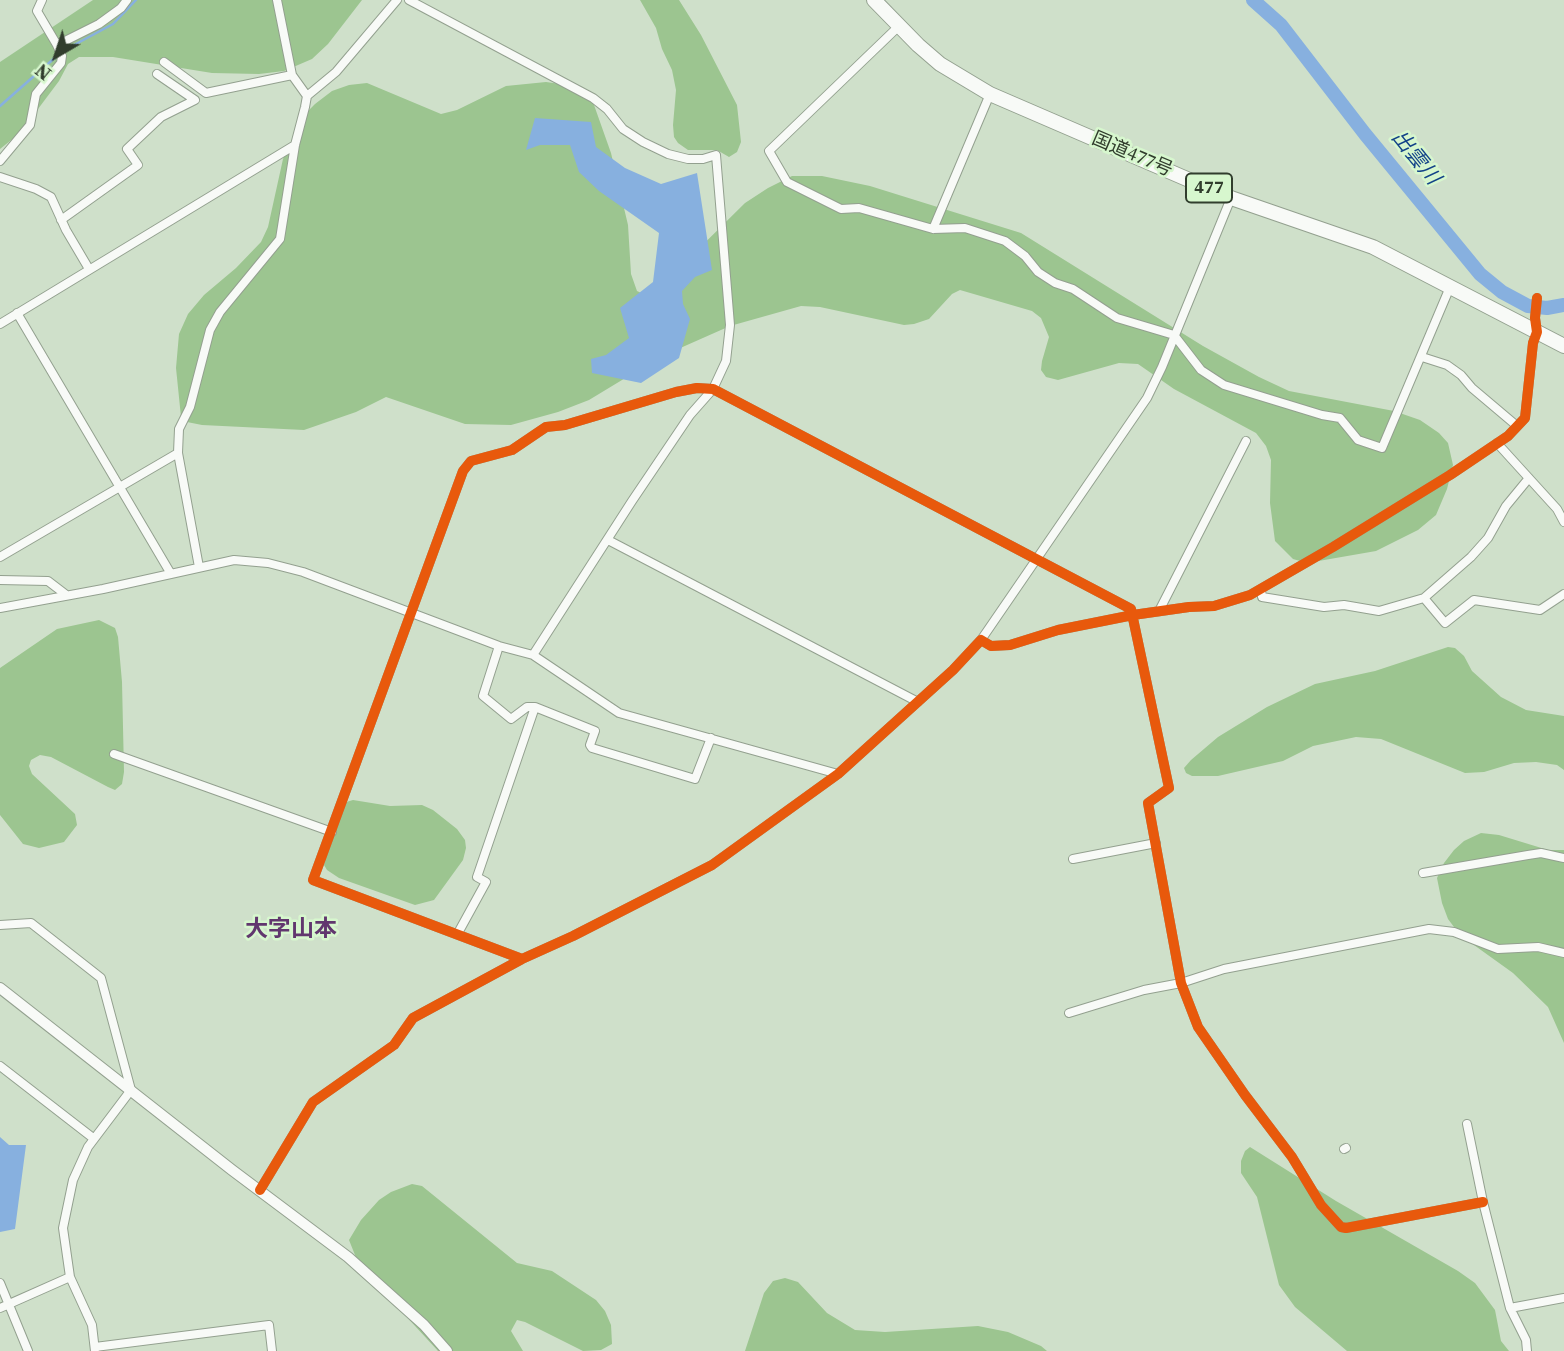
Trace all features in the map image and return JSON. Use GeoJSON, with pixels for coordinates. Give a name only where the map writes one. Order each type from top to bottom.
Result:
{"type":"FeatureCollection","features":[{"type":"Feature","properties":{"kind":"highway","name":"国道477号"},"geometry":{"type":"LineString","coordinates":[[874,0],[940,64],[990,94],[1231,198],[1373,247],[1450,287],[1536,325],[1564,346]]}},
{"type":"Feature","properties":{"kind":"street"},"geometry":{"type":"LineString","coordinates":[[0,160],[30,125],[36,94],[61,63],[59,49],[37,11],[42,0]]}},
{"type":"Feature","properties":{"kind":"street"},"geometry":{"type":"LineString","coordinates":[[59,49],[99,24],[121,8],[127,0]]}},
{"type":"Feature","properties":{"kind":"street"},"geometry":{"type":"LineString","coordinates":[[277,0],[292,75],[307,96]]}},
{"type":"Feature","properties":{"kind":"street"},"geometry":{"type":"LineString","coordinates":[[199,567],[178,453],[179,429],[190,407],[210,330],[219,312],[280,239],[295,145],[307,96],[336,72],[397,0]]}},
{"type":"Feature","properties":{"kind":"street"},"geometry":{"type":"LineString","coordinates":[[409,0],[593,98],[607,109],[623,130],[643,142],[668,154],[688,159],[703,159],[716,155],[730,325],[726,361],[713,389],[690,415],[533,655]]}},
{"type":"Feature","properties":{"kind":"street"},"geometry":{"type":"LineString","coordinates":[[899,26],[769,151],[787,182],[841,209],[859,208],[933,229],[965,228],[1005,241],[1025,256],[1038,272],[1055,283],[1073,289],[1117,318],[1174,335],[1201,370],[1224,385],[1340,418],[1358,440],[1382,447],[1450,287]]}},
{"type":"Feature","properties":{"kind":"street"},"geometry":{"type":"LineString","coordinates":[[164,61],[206,93],[292,75]]}},
{"type":"Feature","properties":{"kind":"street"},"geometry":{"type":"LineString","coordinates":[[61,220],[138,165],[127,149],[161,117],[195,100],[157,75]]}},
{"type":"Feature","properties":{"kind":"street"},"geometry":{"type":"LineString","coordinates":[[933,229],[990,94]]}},
{"type":"Feature","properties":{"kind":"street"},"geometry":{"type":"LineString","coordinates":[[0,324],[295,145]]}},
{"type":"Feature","properties":{"kind":"street"},"geometry":{"type":"LineString","coordinates":[[0,177],[51,197],[89,269]]}},
{"type":"Feature","properties":{"kind":"street"},"geometry":{"type":"LineString","coordinates":[[261,1190],[313,1102],[394,1045],[413,1018],[522,959],[573,936],[712,864],[838,774],[918,702],[981,640],[1147,398],[1231,198]]}},
{"type":"Feature","properties":{"kind":"street"},"geometry":{"type":"LineString","coordinates":[[981,640],[991,646],[1010,645],[1058,630],[1133,615],[1214,606],[1261,590],[1450,475],[1497,443],[1525,418],[1537,298]]}},
{"type":"Feature","properties":{"kind":"street"},"geometry":{"type":"LineString","coordinates":[[17,313],[171,573]]}},
{"type":"Feature","properties":{"kind":"street"},"geometry":{"type":"LineString","coordinates":[[1422,357],[1447,366],[1461,375],[1472,388],[1517,426]]}},
{"type":"Feature","properties":{"kind":"street"},"geometry":{"type":"LineString","coordinates":[[522,959],[313,880],[463,471],[471,461],[512,450],[546,427],[565,425],[676,391],[713,389],[1131,609],[1169,788],[1148,803],[1181,983],[1198,1027],[1292,1157],[1321,1205],[1341,1227],[1483,1202]]}},
{"type":"Feature","properties":{"kind":"street"},"geometry":{"type":"LineString","coordinates":[[1158,611],[1246,441]]}},
{"type":"Feature","properties":{"kind":"street"},"geometry":{"type":"LineString","coordinates":[[1497,443],[1557,509],[1564,522]]}},
{"type":"Feature","properties":{"kind":"street"},"geometry":{"type":"LineString","coordinates":[[0,557],[178,453]]}},
{"type":"Feature","properties":{"kind":"street"},"geometry":{"type":"LineString","coordinates":[[1261,590],[1262,597],[1324,607],[1344,605],[1379,611],[1424,598],[1471,557],[1488,538],[1506,506],[1529,478]]}},
{"type":"Feature","properties":{"kind":"street"},"geometry":{"type":"LineString","coordinates":[[608,540],[918,702]]}},
{"type":"Feature","properties":{"kind":"street"},"geometry":{"type":"LineString","coordinates":[[0,608],[234,560],[268,563],[303,572],[499,646],[533,655],[619,713],[838,774]]}},
{"type":"Feature","properties":{"kind":"street"},"geometry":{"type":"LineString","coordinates":[[0,580],[48,581],[65,594]]}},
{"type":"Feature","properties":{"kind":"street"},"geometry":{"type":"LineString","coordinates":[[1424,598],[1445,623],[1474,600],[1540,610],[1564,594]]}},
{"type":"Feature","properties":{"kind":"street"},"geometry":{"type":"LineString","coordinates":[[499,646],[483,695],[511,719],[527,707],[535,707],[595,731],[590,744],[592,748],[695,779],[711,738]]}},
{"type":"Feature","properties":{"kind":"street"},"geometry":{"type":"LineString","coordinates":[[458,933],[485,882],[477,877],[535,707]]}},
{"type":"Feature","properties":{"kind":"street"},"geometry":{"type":"LineString","coordinates":[[114,754],[331,832]]}},
{"type":"Feature","properties":{"kind":"street"},"geometry":{"type":"LineString","coordinates":[[1073,859],[1156,843]]}},
{"type":"Feature","properties":{"kind":"street"},"geometry":{"type":"LineString","coordinates":[[1423,873],[1541,853],[1564,858]]}},
{"type":"Feature","properties":{"kind":"street"},"geometry":{"type":"LineString","coordinates":[[0,925],[31,923],[101,978],[131,1090]]}},
{"type":"Feature","properties":{"kind":"street"},"geometry":{"type":"LineString","coordinates":[[1069,1013],[1224,969],[1429,929],[1454,932],[1499,949],[1538,947],[1564,953]]}},
{"type":"Feature","properties":{"kind":"street"},"geometry":{"type":"LineString","coordinates":[[0,988],[232,1170],[348,1257],[424,1325],[447,1351]]}},
{"type":"Feature","properties":{"kind":"street"},"geometry":{"type":"LineString","coordinates":[[0,1066],[93,1139]]}},
{"type":"Feature","properties":{"kind":"street"},"geometry":{"type":"LineString","coordinates":[[131,1090],[93,1139],[73,1180],[63,1228],[70,1277],[92,1325],[95,1349],[269,1325],[272,1351]]}},
{"type":"Feature","properties":{"kind":"street"},"geometry":{"type":"LineString","coordinates":[[1467,1124],[1483,1202],[1510,1308],[1525,1340],[1527,1351]]}},
{"type":"Feature","properties":{"kind":"street"},"geometry":{"type":"LineString","coordinates":[[0,1308],[70,1277]]}},
{"type":"Feature","properties":{"kind":"street"},"geometry":{"type":"LineString","coordinates":[[0,1283],[28,1351]]}},
{"type":"Feature","properties":{"kind":"street"},"geometry":{"type":"LineString","coordinates":[[1510,1308],[1564,1298]]}},
{"type":"Feature","properties":{"kind":"green space"},"geometry":{"type":"Polygon","coordinates":[[[93,0],[362,0],[328,44],[312,59],[284,71],[259,74],[212,73],[113,57],[79,57],[68,64],[59,81],[20,133],[0,149],[0,62],[93,0]]]}},
{"type":"Feature","properties":{"kind":"green space"},"geometry":{"type":"Polygon","coordinates":[[[640,0],[679,0],[701,35],[737,105],[741,142],[737,152],[729,157],[717,150],[688,150],[674,137],[676,90],[672,70],[656,28],[640,0]]]}},
{"type":"Feature","properties":{"kind":"green space"},"geometry":{"type":"Polygon","coordinates":[[[546,82],[582,87],[594,105],[611,153],[628,225],[631,274],[637,291],[650,297],[745,203],[792,176],[822,176],[870,186],[1021,233],[1203,346],[1289,391],[1394,411],[1420,420],[1448,443],[1453,465],[1436,515],[1418,530],[1376,551],[1307,563],[1293,559],[1275,541],[1270,503],[1271,460],[1266,446],[1256,433],[1174,389],[1138,364],[1119,363],[1058,380],[1046,377],[1041,370],[1049,337],[1041,318],[1032,311],[960,290],[952,294],[929,319],[914,324],[904,325],[820,307],[801,306],[730,326],[660,357],[589,400],[511,425],[465,424],[386,397],[356,412],[304,430],[202,425],[187,422],[181,417],[176,368],[179,334],[188,314],[204,295],[261,242],[268,227],[283,159],[303,116],[315,104],[332,91],[367,83],[441,114],[457,110],[506,86],[546,82]]]}},
{"type":"Feature","properties":{"kind":"green space"},"geometry":{"type":"Polygon","coordinates":[[[99,620],[115,628],[118,637],[122,682],[122,784],[115,790],[51,757],[40,755],[31,760],[29,766],[32,774],[75,814],[77,825],[64,842],[39,848],[23,844],[0,815],[0,668],[57,629],[99,620]]]}},
{"type":"Feature","properties":{"kind":"green space"},"geometry":{"type":"Polygon","coordinates":[[[1448,647],[1455,648],[1464,656],[1472,671],[1501,697],[1526,710],[1564,716],[1564,770],[1557,765],[1536,762],[1514,763],[1484,772],[1465,773],[1381,739],[1356,737],[1313,746],[1283,761],[1218,776],[1192,776],[1186,773],[1184,768],[1191,760],[1218,737],[1267,707],[1315,684],[1375,671],[1448,647]]]}},
{"type":"Feature","properties":{"kind":"green space"},"geometry":{"type":"Polygon","coordinates":[[[353,800],[390,806],[422,805],[457,829],[465,840],[463,860],[434,900],[415,905],[339,878],[327,870],[324,865],[332,816],[343,803],[353,800]]]}},
{"type":"Feature","properties":{"kind":"green space"},"geometry":{"type":"Polygon","coordinates":[[[1481,833],[1499,835],[1548,850],[1564,850],[1564,1043],[1548,1007],[1513,973],[1460,935],[1448,919],[1437,878],[1454,850],[1464,841],[1481,833]]]}},
{"type":"Feature","properties":{"kind":"green space"},"geometry":{"type":"Polygon","coordinates":[[[1250,1147],[1475,1283],[1495,1310],[1501,1341],[1509,1351],[1347,1351],[1295,1307],[1279,1285],[1257,1197],[1241,1173],[1241,1161],[1250,1147]]]}},
{"type":"Feature","properties":{"kind":"green space"},"geometry":{"type":"Polygon","coordinates":[[[412,1184],[422,1186],[517,1263],[552,1271],[596,1300],[611,1325],[612,1344],[601,1350],[583,1351],[517,1320],[511,1331],[523,1351],[438,1351],[359,1265],[349,1240],[361,1220],[379,1200],[412,1184]]]}},
{"type":"Feature","properties":{"kind":"green space"},"geometry":{"type":"Polygon","coordinates":[[[785,1278],[798,1282],[827,1313],[855,1330],[885,1332],[978,1326],[1008,1332],[1047,1351],[745,1351],[764,1293],[773,1281],[785,1278]]]}},
{"type":"Feature","properties":{"kind":"water"},"geometry":{"type":"Polygon","coordinates":[[[535,118],[591,122],[596,147],[625,168],[661,184],[697,173],[712,270],[695,277],[682,291],[683,304],[690,319],[679,358],[641,383],[592,373],[591,359],[606,355],[629,338],[620,308],[653,282],[659,233],[599,191],[579,172],[570,145],[540,145],[526,150],[535,118]]]}},
{"type":"Feature","properties":{"kind":"water"},"geometry":{"type":"Polygon","coordinates":[[[0,1137],[9,1145],[26,1145],[15,1229],[0,1232],[0,1137]]]}},
{"type":"Feature","properties":{"kind":"waterway"},"geometry":{"type":"LineString","coordinates":[[63,51],[113,24],[136,0]]}},
{"type":"Feature","properties":{"kind":"waterway","name":"出雲川"},"geometry":{"type":"LineString","coordinates":[[1253,0],[1281,25],[1365,134],[1480,274],[1502,292],[1528,306],[1547,308],[1564,305]]}},
{"type":"Feature","properties":{"kind":"waterway"},"geometry":{"type":"LineString","coordinates":[[0,106],[58,55]]}},
{"type":"Feature","properties":{"kind":"cycle path"},"geometry":{"type":"LineString","coordinates":[[260,1190],[313,1102],[394,1045],[413,1018],[522,959],[712,865],[838,774],[953,670],[981,640],[991,646],[1010,645],[1058,630],[1133,615],[1214,606],[1250,595],[1450,475],[1508,436],[1525,418],[1533,343],[1537,332],[1537,298]]}},
{"type":"Feature","properties":{"kind":"cycle path"},"geometry":{"type":"LineString","coordinates":[[522,959],[313,880],[463,471],[471,461],[512,450],[546,427],[565,425],[676,392],[697,388],[713,389],[1131,609],[1169,788],[1148,803],[1181,983],[1198,1027],[1292,1157],[1321,1205],[1341,1227],[1483,1202]]}},
{"type":"Feature","properties":{"kind":"district","name":"大字山本"},"geometry":{"type":"Point","coordinates":[291,930]}}]}
